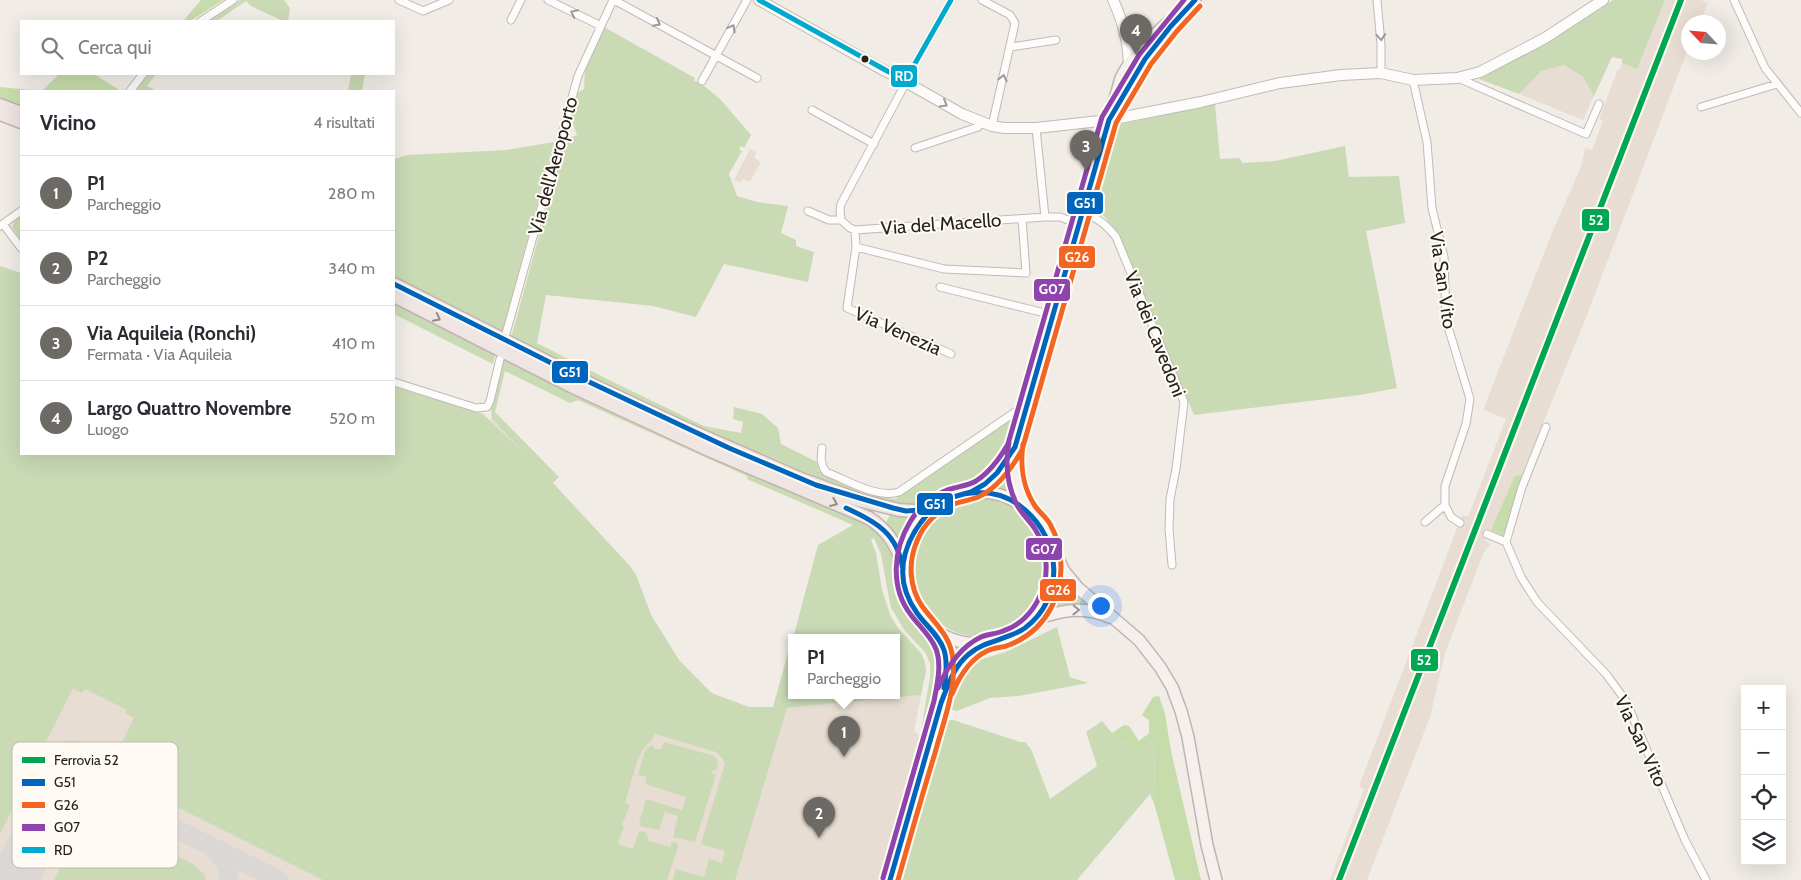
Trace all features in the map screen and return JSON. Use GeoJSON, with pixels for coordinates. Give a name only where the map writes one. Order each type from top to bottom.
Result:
{"type":"FeatureCollection","features":[{"type":"Feature","properties":{"kind":"highway"},"geometry":{"type":"LineString","coordinates":[[0,105],[20,113]]}},
{"type":"Feature","properties":{"kind":"highway"},"geometry":{"type":"LineString","coordinates":[[0,114],[20,122]]}},
{"type":"Feature","properties":{"kind":"highway"},"geometry":{"type":"LineString","coordinates":[[395,285],[599,388],[801,479],[862,501],[899,510],[914,511],[934,507]]}},
{"type":"Feature","properties":{"kind":"highway"},"geometry":{"type":"LineString","coordinates":[[395,297],[571,386],[709,450],[869,518],[881,526],[891,537],[903,564]]}},
{"type":"Feature","properties":{"kind":"main road"},"geometry":{"type":"LineString","coordinates":[[970,492],[993,477],[1005,464],[1015,447],[1121,78],[1129,65],[1153,38],[1191,3]]}},
{"type":"Feature","properties":{"kind":"main road"},"geometry":{"type":"LineString","coordinates":[[1109,120],[1119,101],[1159,40],[1191,3]]}},
{"type":"Feature","properties":{"kind":"main road"},"geometry":{"type":"LineString","coordinates":[[1015,447],[1015,479],[1029,511]]}},
{"type":"Feature","properties":{"kind":"main road"},"geometry":{"type":"LineString","coordinates":[[941,703],[946,677],[945,653],[940,640],[918,613],[907,593],[903,564],[910,535],[918,523],[934,507],[956,495],[970,492],[985,492],[1000,495],[1013,500],[1038,520],[1070,579],[1139,640],[1160,667],[1172,687],[1182,711],[1188,737],[1207,845],[1216,880]]}},
{"type":"Feature","properties":{"kind":"main road"},"geometry":{"type":"LineString","coordinates":[[1034,620],[1047,601],[1054,578],[1052,546]]}},
{"type":"Feature","properties":{"kind":"main road"},"geometry":{"type":"LineString","coordinates":[[890,880],[941,703],[951,676],[960,662],[984,644],[1011,636],[1034,620],[1066,610],[1082,610],[1105,615],[1118,622]]}},
{"type":"Feature","properties":{"kind":"main road"},"geometry":{"type":"LineString","coordinates":[[932,628],[953,639],[984,644]]}},
{"type":"Feature","properties":{"kind":"street"},"geometry":{"type":"LineString","coordinates":[[203,20],[233,0]]}},
{"type":"Feature","properties":{"kind":"street"},"geometry":{"type":"LineString","coordinates":[[399,0],[423,11],[449,0]]}},
{"type":"Feature","properties":{"kind":"street"},"geometry":{"type":"LineString","coordinates":[[511,20],[521,0]]}},
{"type":"Feature","properties":{"kind":"street"},"geometry":{"type":"LineString","coordinates":[[548,0],[601,26]]}},
{"type":"Feature","properties":{"kind":"street"},"geometry":{"type":"LineString","coordinates":[[614,0],[757,78]]}},
{"type":"Feature","properties":{"kind":"street","name":"Via dell'Aeroporto"},"geometry":{"type":"LineString","coordinates":[[506,336],[578,76],[614,0]]}},
{"type":"Feature","properties":{"kind":"street"},"geometry":{"type":"LineString","coordinates":[[702,82],[747,0]]}},
{"type":"Feature","properties":{"kind":"street"},"geometry":{"type":"LineString","coordinates":[[759,0],[898,77],[904,76],[914,67],[951,0]]}},
{"type":"Feature","properties":{"kind":"street"},"geometry":{"type":"LineString","coordinates":[[982,0],[1013,17],[1015,28],[992,126]]}},
{"type":"Feature","properties":{"kind":"street"},"geometry":{"type":"LineString","coordinates":[[1113,0],[1123,29],[1129,65],[1129,72],[1119,101]]}},
{"type":"Feature","properties":{"kind":"street"},"geometry":{"type":"LineString","coordinates":[[1377,0],[1381,44],[1381,74]]}},
{"type":"Feature","properties":{"kind":"street"},"geometry":{"type":"LineString","coordinates":[[904,76],[911,85],[981,123],[1004,128],[1036,128],[1109,120],[1201,102],[1280,83],[1341,75],[1381,74],[1413,80],[1457,78],[1480,72],[1545,38],[1603,0]]}},
{"type":"Feature","properties":{"kind":"street"},"geometry":{"type":"LineString","coordinates":[[1734,0],[1765,68],[1801,113]]}},
{"type":"Feature","properties":{"kind":"street"},"geometry":{"type":"LineString","coordinates":[[1123,29],[1137,41],[1153,38]]}},
{"type":"Feature","properties":{"kind":"street"},"geometry":{"type":"LineString","coordinates":[[1011,47],[1056,40]]}},
{"type":"Feature","properties":{"kind":"street"},"geometry":{"type":"LineString","coordinates":[[131,90],[143,75]]}},
{"type":"Feature","properties":{"kind":"street"},"geometry":{"type":"LineString","coordinates":[[841,220],[841,204],[903,88],[904,76]]}},
{"type":"Feature","properties":{"kind":"street"},"geometry":{"type":"LineString","coordinates":[[1457,78],[1586,134],[1599,104]]}},
{"type":"Feature","properties":{"kind":"street","name":"Via San Vito"},"geometry":{"type":"LineString","coordinates":[[1413,80],[1427,142],[1432,208],[1444,257],[1446,320],[1470,399],[1466,424],[1445,486],[1445,505]]}},
{"type":"Feature","properties":{"kind":"street"},"geometry":{"type":"LineString","coordinates":[[1701,107],[1777,84]]}},
{"type":"Feature","properties":{"kind":"street"},"geometry":{"type":"LineString","coordinates":[[812,110],[874,144]]}},
{"type":"Feature","properties":{"kind":"street"},"geometry":{"type":"LineString","coordinates":[[915,148],[978,127],[981,123]]}},
{"type":"Feature","properties":{"kind":"street"},"geometry":{"type":"LineString","coordinates":[[1036,128],[1045,217]]}},
{"type":"Feature","properties":{"kind":"street","name":"Via del Macello"},"geometry":{"type":"LineString","coordinates":[[808,210],[830,220],[841,220],[855,230],[1045,217],[1060,217],[1079,224]]}},
{"type":"Feature","properties":{"kind":"street"},"geometry":{"type":"LineString","coordinates":[[20,212],[1,225],[20,247]]}},
{"type":"Feature","properties":{"kind":"street","name":"Via dei Cavedoni"},"geometry":{"type":"LineString","coordinates":[[1083,212],[1107,224],[1116,237],[1184,402],[1176,470],[1170,499],[1169,529],[1172,565]]}},
{"type":"Feature","properties":{"kind":"street"},"geometry":{"type":"LineString","coordinates":[[856,247],[944,268],[1026,273],[1022,219]]}},
{"type":"Feature","properties":{"kind":"street","name":"Via Venezia"},"geometry":{"type":"LineString","coordinates":[[855,230],[856,247],[847,308],[950,354]]}},
{"type":"Feature","properties":{"kind":"street"},"geometry":{"type":"LineString","coordinates":[[940,287],[1053,315]]}},
{"type":"Feature","properties":{"kind":"street"},"geometry":{"type":"LineString","coordinates":[[395,382],[476,408],[487,407],[500,359]]}},
{"type":"Feature","properties":{"kind":"street"},"geometry":{"type":"LineString","coordinates":[[822,448],[822,467],[826,472],[875,492],[892,494],[900,492],[1018,410],[1026,409]]}},
{"type":"Feature","properties":{"kind":"street"},"geometry":{"type":"LineString","coordinates":[[1487,534],[1506,542],[1522,487],[1546,427]]}},
{"type":"Feature","properties":{"kind":"street"},"geometry":{"type":"LineString","coordinates":[[1425,522],[1445,505],[1451,517],[1460,523]]}},
{"type":"Feature","properties":{"kind":"street","name":"Via San Vito"},"geometry":{"type":"LineString","coordinates":[[1506,542],[1521,577],[1537,602],[1606,674],[1626,701],[1686,840],[1706,880]]}},
{"type":"Feature","properties":{"kind":"shaded area"},"geometry":{"type":"Polygon","coordinates":[[[1665,0],[1701,0],[1708,3],[1702,15],[1681,15],[1681,60],[1684,60],[1587,315],[1522,475],[1515,477],[1491,530],[1489,529],[1484,540],[1490,544],[1483,554],[1445,653],[1430,717],[1367,880],[1330,880],[1364,789],[1359,786],[1462,515],[1468,517],[1506,419],[1484,410],[1485,405],[1551,235],[1581,167],[1585,148],[1592,150],[1603,121],[1599,119],[1618,69],[1620,70],[1622,63],[1637,69],[1665,0]]]}},
{"type":"Feature","properties":{"kind":"shaded area"},"geometry":{"type":"Polygon","coordinates":[[[1564,65],[1583,77],[1594,96],[1583,120],[1519,94],[1541,70],[1564,65]]]}},
{"type":"Feature","properties":{"kind":"shaded area"},"geometry":{"type":"Polygon","coordinates":[[[750,149],[757,153],[754,158],[761,162],[750,182],[743,179],[741,183],[734,180],[750,149]]]}},
{"type":"Feature","properties":{"kind":"shaded area"},"geometry":{"type":"Polygon","coordinates":[[[0,266],[20,273],[20,455],[395,455],[395,387],[489,420],[492,419],[629,565],[636,575],[651,615],[679,660],[712,693],[749,707],[787,708],[880,699],[900,699],[900,697],[921,695],[914,731],[922,737],[882,880],[0,880],[0,266]]]}},
{"type":"Feature","properties":{"kind":"green space"},"geometry":{"type":"Polygon","coordinates":[[[201,0],[223,0],[192,20],[184,20],[201,0]]]}},
{"type":"Feature","properties":{"kind":"green space"},"geometry":{"type":"Polygon","coordinates":[[[240,0],[284,0],[290,8],[288,20],[281,20],[251,6],[246,1],[218,20],[210,20],[240,0]]]}},
{"type":"Feature","properties":{"kind":"green space"},"geometry":{"type":"Polygon","coordinates":[[[1613,0],[1665,0],[1637,69],[1622,63],[1622,59],[1612,57],[1594,96],[1583,77],[1564,65],[1541,71],[1519,94],[1479,79],[1613,0]]]}},
{"type":"Feature","properties":{"kind":"green space"},"geometry":{"type":"Polygon","coordinates":[[[604,27],[695,78],[694,81],[701,83],[721,100],[751,135],[744,148],[741,146],[739,149],[742,151],[729,174],[737,196],[757,202],[788,206],[781,233],[796,240],[796,246],[814,252],[808,282],[724,264],[696,317],[653,306],[546,295],[537,343],[704,426],[741,433],[743,422],[733,419],[734,407],[762,414],[778,428],[781,444],[817,462],[819,471],[866,492],[896,499],[899,495],[1014,416],[1018,416],[1008,451],[983,480],[922,505],[910,507],[877,501],[826,482],[656,410],[511,338],[565,140],[577,135],[571,118],[577,93],[584,89],[585,68],[604,27]]]}},
{"type":"Feature","properties":{"kind":"green space"},"geometry":{"type":"Polygon","coordinates":[[[58,75],[96,75],[119,90],[43,90],[58,75]]]}},
{"type":"Feature","properties":{"kind":"green space"},"geometry":{"type":"Polygon","coordinates":[[[147,75],[155,75],[147,86],[155,90],[135,90],[147,75]]]}},
{"type":"Feature","properties":{"kind":"green space"},"geometry":{"type":"Polygon","coordinates":[[[351,75],[365,75],[362,90],[348,90],[351,75]]]}},
{"type":"Feature","properties":{"kind":"green space"},"geometry":{"type":"Polygon","coordinates":[[[0,87],[32,90],[20,90],[20,106],[0,98],[0,87]]]}},
{"type":"Feature","properties":{"kind":"green space"},"geometry":{"type":"Polygon","coordinates":[[[1215,104],[1220,159],[1239,158],[1243,163],[1275,161],[1345,146],[1349,177],[1399,176],[1405,223],[1366,231],[1397,388],[1360,395],[1194,415],[1116,231],[1104,216],[1089,209],[1113,126],[1215,104]]]}},
{"type":"Feature","properties":{"kind":"green space"},"geometry":{"type":"Polygon","coordinates":[[[554,142],[502,334],[395,280],[395,159],[408,155],[506,150],[554,142]]]}},
{"type":"Feature","properties":{"kind":"green space"},"geometry":{"type":"Polygon","coordinates":[[[20,217],[20,239],[12,227],[14,222],[20,217]]]}},
{"type":"Feature","properties":{"kind":"green space"},"geometry":{"type":"Polygon","coordinates":[[[0,266],[20,273],[20,455],[395,455],[395,387],[483,414],[527,456],[492,419],[491,408],[504,359],[747,474],[871,525],[888,542],[896,563],[900,589],[910,613],[934,640],[942,655],[943,672],[940,688],[925,731],[921,730],[930,677],[930,663],[925,652],[905,631],[891,608],[881,554],[874,538],[871,540],[876,553],[882,590],[891,617],[898,628],[921,653],[925,662],[926,671],[921,695],[900,697],[900,634],[794,634],[818,545],[853,525],[747,479],[747,476],[578,400],[570,403],[505,371],[495,412],[559,477],[553,483],[629,565],[636,575],[651,615],[679,660],[711,693],[749,707],[773,707],[788,653],[788,699],[880,699],[787,708],[735,880],[673,880],[676,869],[704,877],[709,859],[722,863],[725,851],[701,844],[725,763],[716,752],[655,734],[641,753],[636,765],[625,803],[630,805],[622,825],[624,826],[618,844],[633,849],[639,831],[646,833],[649,841],[670,847],[672,842],[676,842],[678,847],[667,880],[323,880],[178,808],[178,742],[122,742],[134,718],[125,713],[127,710],[85,689],[82,693],[73,688],[46,742],[12,742],[12,810],[0,834],[0,266]]]}},
{"type":"Feature","properties":{"kind":"green space"},"geometry":{"type":"Polygon","coordinates":[[[395,303],[495,354],[493,364],[395,315],[395,303]]]}},
{"type":"Feature","properties":{"kind":"green space"},"geometry":{"type":"Polygon","coordinates":[[[1009,468],[1017,496],[988,489],[988,487],[1009,468]]]}},
{"type":"Feature","properties":{"kind":"green space"},"geometry":{"type":"Polygon","coordinates":[[[1522,475],[1504,536],[1491,530],[1515,476],[1522,475]]]}},
{"type":"Feature","properties":{"kind":"green space"},"geometry":{"type":"Polygon","coordinates":[[[981,499],[1007,504],[1030,519],[1045,542],[1050,568],[1045,594],[1030,617],[1007,632],[981,637],[955,632],[932,617],[917,594],[912,568],[917,542],[932,519],[955,504],[981,499]]]}},
{"type":"Feature","properties":{"kind":"green space"},"geometry":{"type":"Polygon","coordinates":[[[891,513],[921,515],[911,531],[904,551],[884,526],[891,513]]]}},
{"type":"Feature","properties":{"kind":"green space"},"geometry":{"type":"Polygon","coordinates":[[[1061,576],[1094,606],[1048,610],[1057,593],[1061,576]]]}},
{"type":"Feature","properties":{"kind":"green space"},"geometry":{"type":"Polygon","coordinates":[[[1057,627],[1070,677],[1088,683],[1019,696],[990,698],[957,711],[949,709],[956,683],[965,670],[979,660],[1006,652],[1057,627]]]}},
{"type":"Feature","properties":{"kind":"green space"},"geometry":{"type":"Polygon","coordinates":[[[945,640],[969,646],[951,666],[945,640]]]}},
{"type":"Feature","properties":{"kind":"green space"},"geometry":{"type":"Polygon","coordinates":[[[1159,696],[1165,714],[1171,751],[1201,880],[1175,880],[1154,803],[1155,742],[1149,741],[1136,753],[1125,740],[1115,743],[1112,733],[1124,725],[1129,726],[1139,741],[1149,733],[1149,720],[1142,715],[1153,697],[1159,696]]]}},
{"type":"Feature","properties":{"kind":"green space"},"geometry":{"type":"Polygon","coordinates":[[[945,720],[953,720],[1025,742],[1031,749],[1050,799],[1097,766],[1086,732],[1102,721],[1112,733],[1115,743],[1125,740],[1131,745],[1149,741],[1155,742],[1154,803],[1150,794],[1077,880],[899,880],[945,720]]]}},
{"type":"Feature","properties":{"kind":"green space"},"geometry":{"type":"Polygon","coordinates":[[[664,742],[711,755],[717,760],[717,769],[711,772],[716,775],[695,842],[673,837],[678,816],[665,812],[659,830],[640,826],[641,824],[639,823],[646,799],[682,810],[686,797],[645,784],[647,777],[638,775],[646,749],[652,745],[655,749],[661,749],[664,742]]]}},
{"type":"Feature","properties":{"kind":"green space"},"geometry":{"type":"Polygon","coordinates":[[[178,856],[193,864],[204,874],[206,880],[54,880],[60,868],[178,868],[178,856]]]}},
{"type":"Feature","properties":{"kind":"taxiway"},"geometry":{"type":"LineString","coordinates":[[178,830],[279,880]]}},
{"type":"Feature","properties":{"kind":"taxiway"},"geometry":{"type":"LineString","coordinates":[[213,849],[224,863],[228,871],[229,880]]}},
{"type":"Feature","properties":{"kind":"runway"},"geometry":{"type":"LineString","coordinates":[[14,880],[20,868]]}},
{"type":"Feature","properties":{"kind":"rail line","name":"52"},"geometry":{"type":"LineString","coordinates":[[1339,880],[1681,0]]}},
{"type":"Feature","properties":{"kind":"transit line","name":"RD"},"geometry":{"type":"LineString","coordinates":[[759,0],[898,77],[904,76],[913,67],[951,0]]}},
{"type":"Feature","properties":{"kind":"transit line","name":"G07"},"geometry":{"type":"LineString","coordinates":[[883,878],[934,701],[939,668],[938,655],[934,644],[911,615],[900,593],[896,569],[897,557],[904,533],[923,505],[941,493],[976,481],[994,464],[1008,444],[1102,117],[1139,55],[1184,0]]}},
{"type":"Feature","properties":{"kind":"transit line","name":"G51"},"geometry":{"type":"LineString","coordinates":[[395,285],[585,380],[729,448],[816,485],[906,511],[920,510],[971,492],[985,484],[997,473],[1015,447],[1109,120],[1145,59],[1195,0]]}},
{"type":"Feature","properties":{"kind":"transit line","name":"G26"},"geometry":{"type":"LineString","coordinates":[[898,880],[948,707],[953,683],[953,660],[949,644],[942,631],[922,606],[914,591],[911,574],[914,549],[920,534],[933,517],[950,506],[976,498],[988,491],[1005,476],[1022,450],[1116,123],[1151,64],[1200,6]]}},
{"type":"Feature","properties":{"kind":"transit line","name":"G07"},"geometry":{"type":"LineString","coordinates":[[938,688],[950,665],[967,646],[981,637],[1009,629],[1020,622],[1033,609],[1043,590],[1046,572],[1043,545],[1035,529],[1017,505],[1011,490],[1007,466],[1009,442]]}},
{"type":"Feature","properties":{"kind":"transit line","name":"G26"},"geometry":{"type":"LineString","coordinates":[[952,694],[958,681],[975,659],[981,654],[1016,642],[1028,635],[1039,625],[1056,598],[1061,577],[1058,544],[1050,524],[1035,506],[1025,484],[1022,468],[1023,444]]}},
{"type":"Feature","properties":{"kind":"transit line","name":"G51"},"geometry":{"type":"LineString","coordinates":[[890,880],[941,703],[955,670],[975,649],[1025,628],[1038,615],[1047,601],[1052,585],[1054,568],[1046,536],[1024,509],[1010,500],[995,494],[963,494]]}},
{"type":"Feature","properties":{"kind":"transit line","name":"G51"},"geometry":{"type":"LineString","coordinates":[[940,502],[918,526],[905,553],[903,568],[908,598],[917,613],[939,640],[944,650],[946,664],[944,688]]}},
{"type":"Feature","properties":{"kind":"transit line","name":"G51"},"geometry":{"type":"LineString","coordinates":[[846,508],[876,524],[891,538],[896,547],[903,570]]}},
{"type":"Feature","properties":{"kind":"place","name":"Largo Quattro Novembre"},"geometry":{"type":"Point","coordinates":[1136,55]}},
{"type":"Feature","properties":{"kind":"place","name":"Via Aquileia (Ronchi)"},"geometry":{"type":"Point","coordinates":[1086,171]}},
{"type":"Feature","properties":{"kind":"place","name":"P1"},"geometry":{"type":"Point","coordinates":[844,757]}},
{"type":"Feature","properties":{"kind":"place","name":"P2"},"geometry":{"type":"Point","coordinates":[819,838]}}]}
